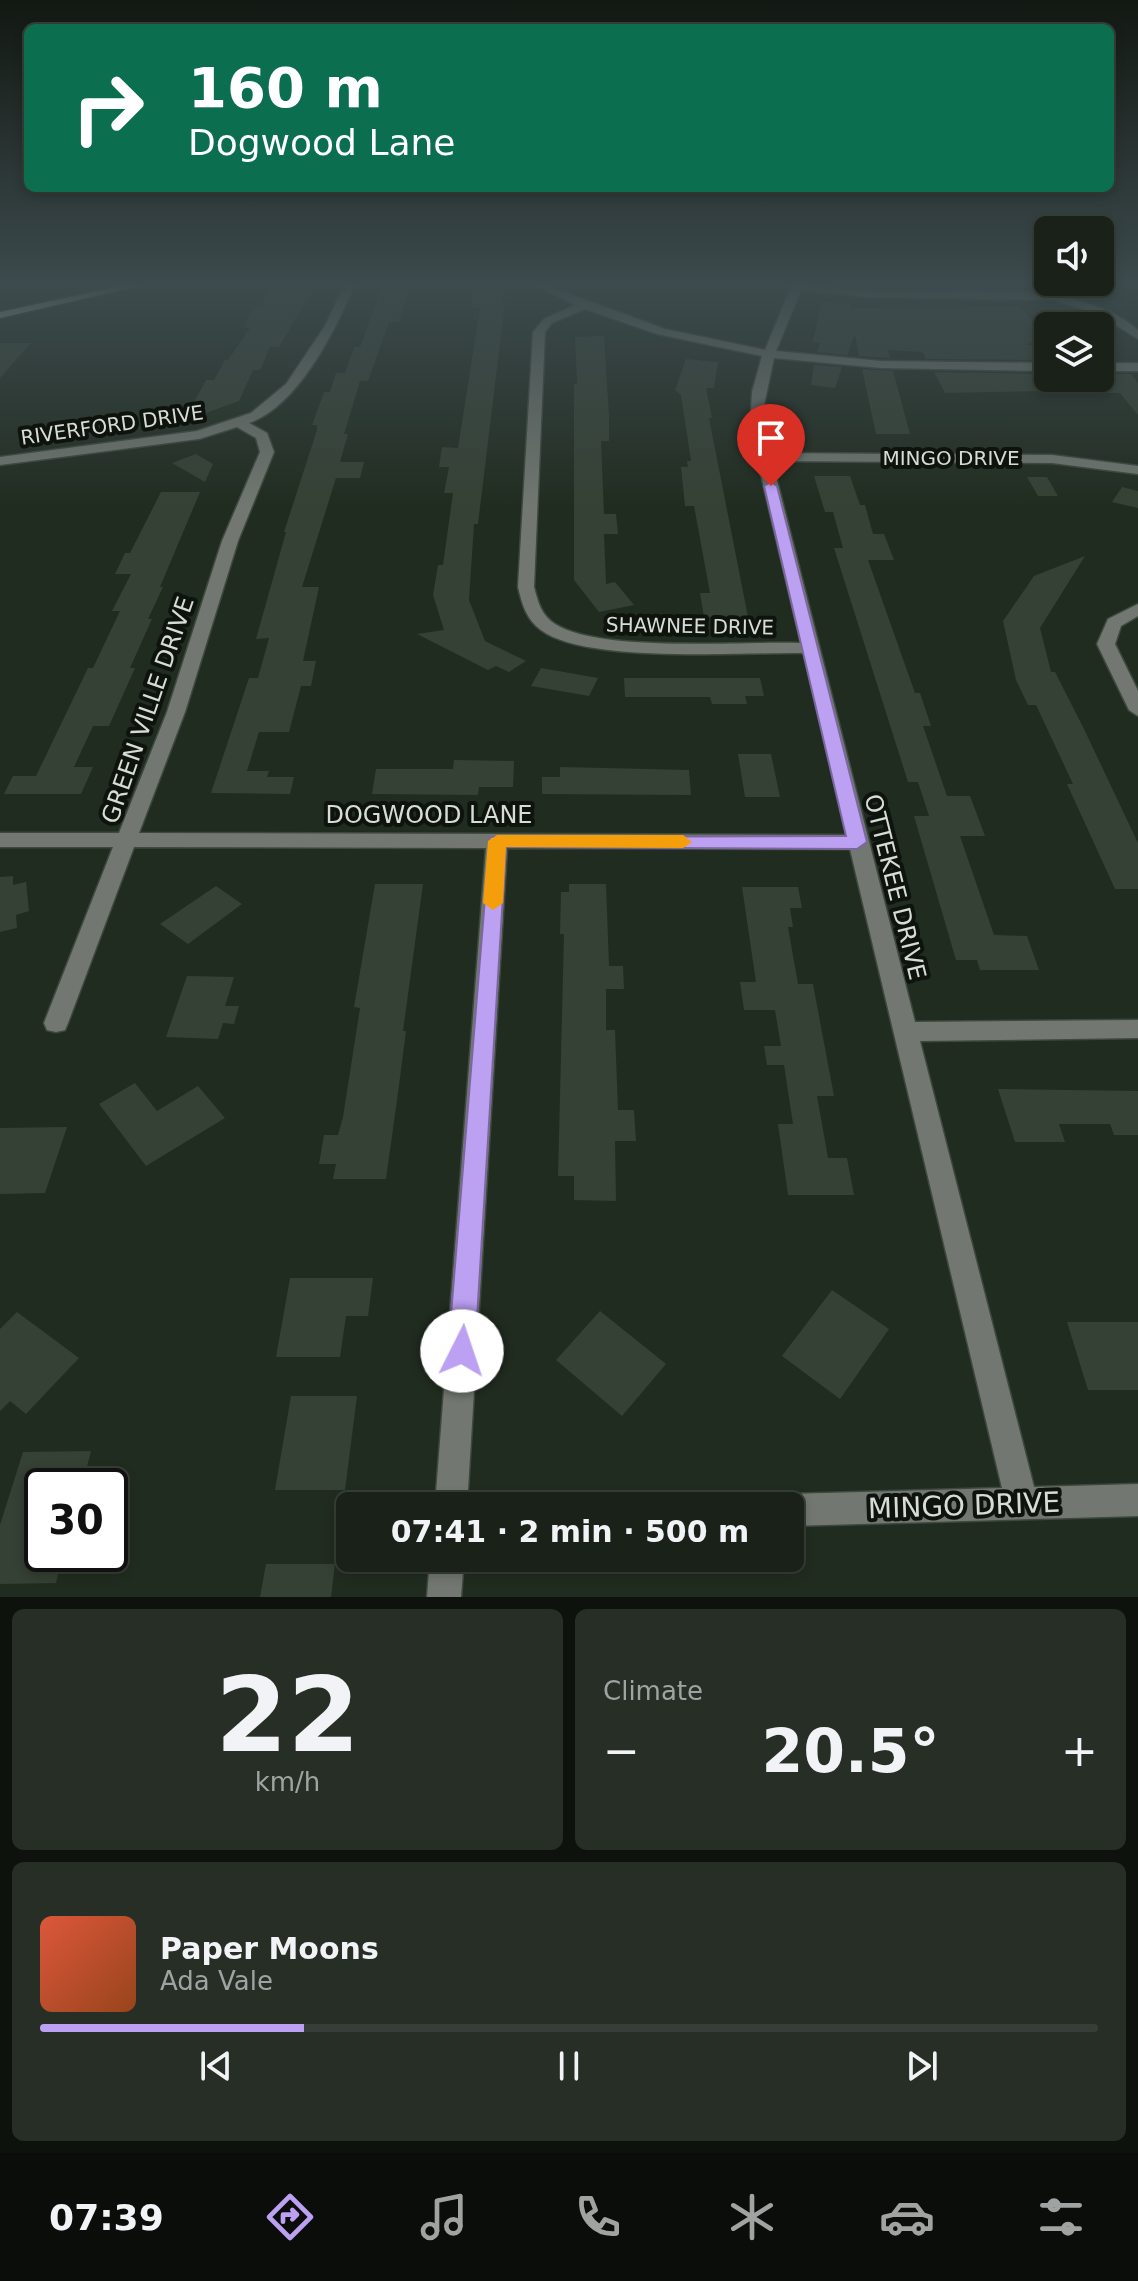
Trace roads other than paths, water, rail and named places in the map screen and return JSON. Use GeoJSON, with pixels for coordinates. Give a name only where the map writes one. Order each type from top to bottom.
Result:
{"type":"FeatureCollection","features":[{"type":"Feature","properties":{"kind":"street","name":"RIVERFORD DRIVE"},"geometry":{"type":"LineString","coordinates":[[0,461],[175,439],[240,423],[269,408],[290,387],[308,361]]}},
{"type":"Feature","properties":{"kind":"street","name":"SHAWNEE DRIVE"},"geometry":{"type":"LineString","coordinates":[[538,361],[526,587],[529,608],[542,622],[562,634],[604,645],[810,648]]}},
{"type":"Feature","properties":{"kind":"street","name":"OTTEKEE DRIVE"},"geometry":{"type":"LineString","coordinates":[[767,361],[755,410],[764,457],[1022,1503]]}},
{"type":"Feature","properties":{"kind":"street"},"geometry":{"type":"LineString","coordinates":[[829,361],[877,365],[1034,367]]}},
{"type":"Feature","properties":{"kind":"street"},"geometry":{"type":"LineString","coordinates":[[1114,367],[1138,367]]}},
{"type":"Feature","properties":{"kind":"street","name":"GREEN VILLE DRIVE"},"geometry":{"type":"LineString","coordinates":[[56,1023],[176,712],[230,541],[267,452],[262,436],[240,423]]}},
{"type":"Feature","properties":{"kind":"street","name":"MINGO DRIVE"},"geometry":{"type":"LineString","coordinates":[[764,457],[1052,459],[1138,470]]}},
{"type":"Feature","properties":{"kind":"street"},"geometry":{"type":"LineString","coordinates":[[1138,609],[1114,623],[1106,644],[1138,710]]}},
{"type":"Feature","properties":{"kind":"street","name":"DOGWOOD LANE"},"geometry":{"type":"LineString","coordinates":[[0,840],[857,842]]}},
{"type":"Feature","properties":{"kind":"street"},"geometry":{"type":"LineString","coordinates":[[452,1492],[497,841]]}},
{"type":"Feature","properties":{"kind":"street"},"geometry":{"type":"LineString","coordinates":[[904,1032],[1138,1029]]}},
{"type":"Feature","properties":{"kind":"street","name":"MINGO DRIVE"},"geometry":{"type":"LineString","coordinates":[[804,1510],[1138,1500]]}},
{"type":"Feature","properties":{"kind":"street"},"geometry":{"type":"LineString","coordinates":[[444,1597],[446,1572]]}}]}
